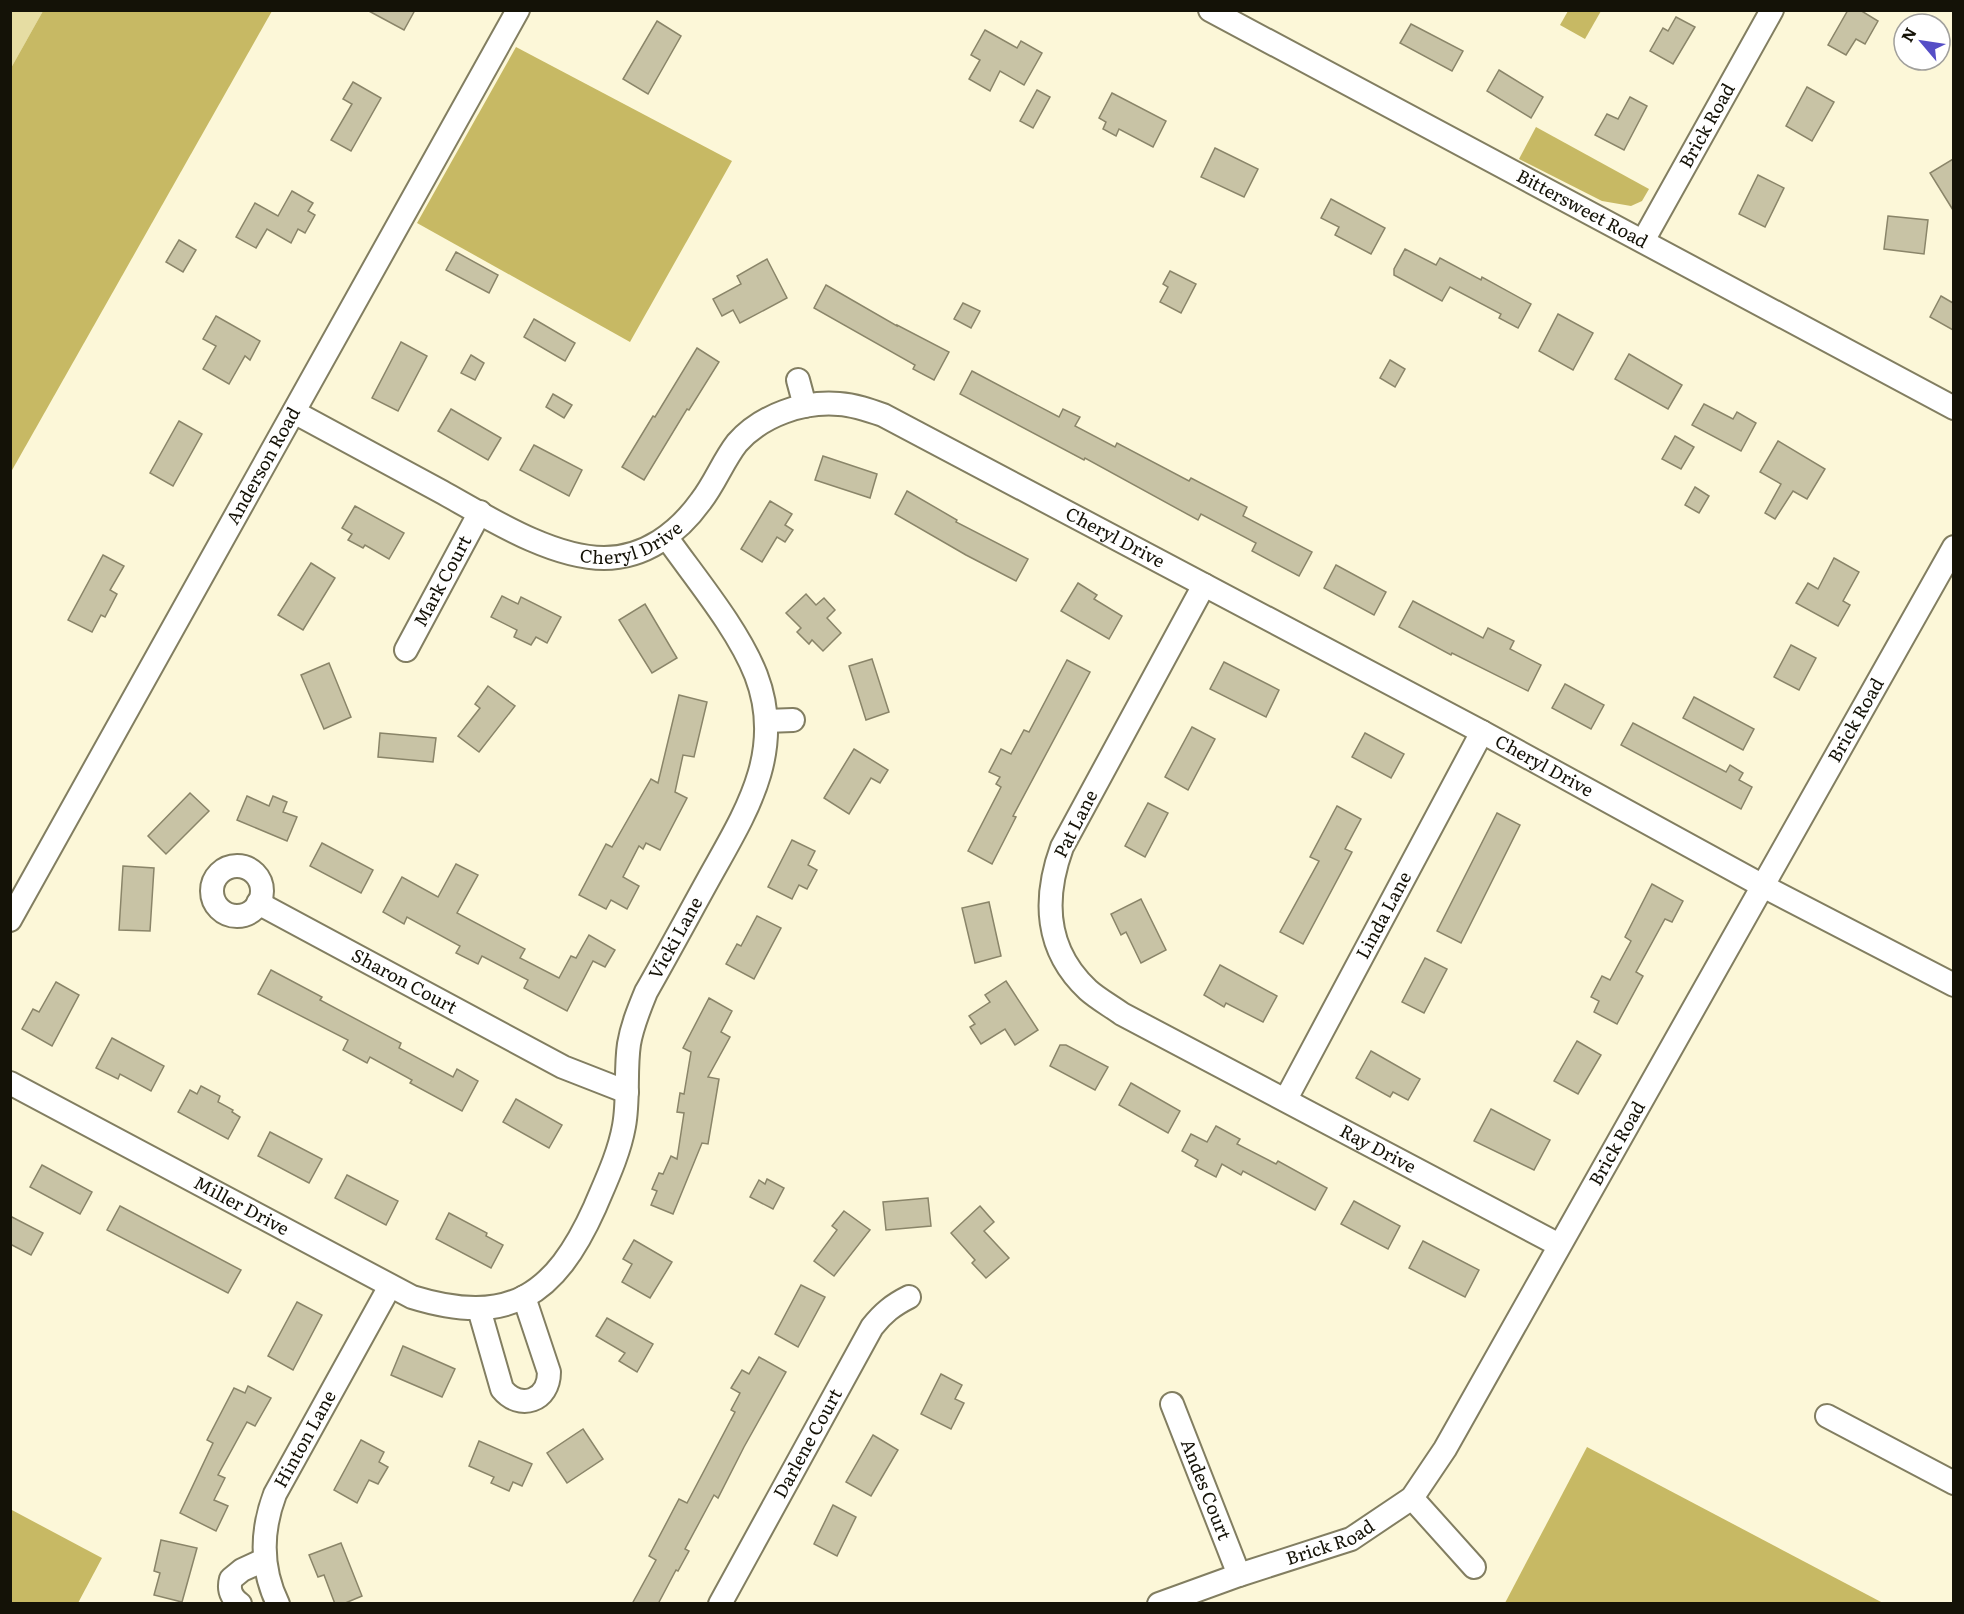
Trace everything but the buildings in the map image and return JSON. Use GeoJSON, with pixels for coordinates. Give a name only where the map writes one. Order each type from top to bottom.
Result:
{"type":"FeatureCollection","features":[{"type":"Feature","properties":{"kind":"street","name":"Anderson Road"},"geometry":{"type":"LineString","coordinates":[[10,920],[518,10]]}},
{"type":"Feature","properties":{"kind":"street","name":"Bittersweet Road"},"geometry":{"type":"LineString","coordinates":[[1210,10],[1953,408]]}},
{"type":"Feature","properties":{"kind":"street","name":"Brick Road"},"geometry":{"type":"LineString","coordinates":[[1643,242],[1772,10]]}},
{"type":"Feature","properties":{"kind":"street"},"geometry":{"type":"LineString","coordinates":[[798,380],[805,406]]}},
{"type":"Feature","properties":{"kind":"street","name":"Cheryl Drive"},"geometry":{"type":"LineString","coordinates":[[294,412],[548,547],[591,558],[606,558],[623,556],[653,546],[667,538],[702,500],[738,443],[770,418],[818,404],[862,407],[883,415],[1482,732],[1763,886],[1953,985]]}},
{"type":"Feature","properties":{"kind":"street","name":"Mark Court"},"geometry":{"type":"LineString","coordinates":[[406,650],[480,512]]}},
{"type":"Feature","properties":{"kind":"street","name":"Vicki Lane"},"geometry":{"type":"LineString","coordinates":[[478,1308],[501,1305],[524,1297],[546,1283],[567,1259],[585,1228],[622,1138],[625,1122],[629,1044],[637,1014],[646,992],[747,810],[762,770],[766,751],[766,721],[762,694],[750,660],[667,538]]}},
{"type":"Feature","properties":{"kind":"street","name":"Brick Road"},"geometry":{"type":"LineString","coordinates":[[1159,1604],[1239,1575],[1351,1539],[1412,1498],[1445,1449],[1953,547]]}},
{"type":"Feature","properties":{"kind":"street","name":"Pat Lane"},"geometry":{"type":"LineString","coordinates":[[1197,1053],[1122,1014],[1089,990],[1073,974],[1063,957],[1055,940],[1049,909],[1054,869],[1062,847],[1204,585]]}},
{"type":"Feature","properties":{"kind":"street"},"geometry":{"type":"LineString","coordinates":[[766,721],[794,720]]}},
{"type":"Feature","properties":{"kind":"street","name":"Linda Lane"},"geometry":{"type":"LineString","coordinates":[[1286,1099],[1482,732]]}},
{"type":"Feature","properties":{"kind":"street"},"geometry":{"type":"LineString","coordinates":[[236,866],[246,868],[255,874],[260,883],[261,893],[258,903],[245,915],[227,914],[214,902],[212,894],[217,875],[236,866]]}},
{"type":"Feature","properties":{"kind":"street","name":"Sharon Court"},"geometry":{"type":"LineString","coordinates":[[258,903],[563,1067],[627,1092]]}},
{"type":"Feature","properties":{"kind":"street","name":"Ray Drive"},"geometry":{"type":"LineString","coordinates":[[1197,1053],[1559,1245]]}},
{"type":"Feature","properties":{"kind":"street","name":"Miller Drive"},"geometry":{"type":"LineString","coordinates":[[10,1083],[412,1297],[437,1305],[478,1308]]}},
{"type":"Feature","properties":{"kind":"street","name":"Hinton Lane"},"geometry":{"type":"LineString","coordinates":[[271,1602],[264,1560],[264,1530],[275,1494],[390,1286]]}},
{"type":"Feature","properties":{"kind":"street"},"geometry":{"type":"LineString","coordinates":[[478,1308],[502,1389],[507,1395],[518,1400],[531,1401],[542,1394],[546,1388],[549,1372],[524,1297]]}},
{"type":"Feature","properties":{"kind":"street","name":"Darlene Court"},"geometry":{"type":"LineString","coordinates":[[720,1604],[872,1327],[889,1309],[909,1297]]}},
{"type":"Feature","properties":{"kind":"street","name":"Andes Court"},"geometry":{"type":"LineString","coordinates":[[1172,1404],[1239,1575]]}},
{"type":"Feature","properties":{"kind":"street"},"geometry":{"type":"LineString","coordinates":[[1827,1416],[1953,1483]]}},
{"type":"Feature","properties":{"kind":"street"},"geometry":{"type":"LineString","coordinates":[[1412,1498],[1474,1567]]}},
{"type":"Feature","properties":{"kind":"street"},"geometry":{"type":"LineString","coordinates":[[240,1604],[230,1591],[231,1579],[242,1570],[264,1560]]}},
{"type":"Feature","properties":{"kind":"shaded area"},"geometry":{"type":"Polygon","coordinates":[[[11,11],[43,11],[11,68],[11,11]]]}},
{"type":"Feature","properties":{"kind":"shaded area"},"geometry":{"type":"Polygon","coordinates":[[[43,11],[272,11],[11,472],[11,68],[43,11]]]}},
{"type":"Feature","properties":{"kind":"shaded area"},"geometry":{"type":"Polygon","coordinates":[[[1568,11],[1601,11],[1585,39],[1560,25],[1568,11]]]}},
{"type":"Feature","properties":{"kind":"shaded area"},"geometry":{"type":"Polygon","coordinates":[[[516,47],[732,161],[630,342],[417,223],[516,47]]]}},
{"type":"Feature","properties":{"kind":"shaded area"},"geometry":{"type":"Polygon","coordinates":[[[1536,127],[1649,189],[1642,201],[1631,206],[1602,201],[1519,159],[1536,127]]]}},
{"type":"Feature","properties":{"kind":"shaded area"},"geometry":{"type":"Polygon","coordinates":[[[1587,1447],[1883,1603],[1505,1603],[1587,1447]]]}},
{"type":"Feature","properties":{"kind":"shaded area"},"geometry":{"type":"Polygon","coordinates":[[[10,1509],[102,1558],[78,1603],[11,1603],[10,1509]]]}}]}
